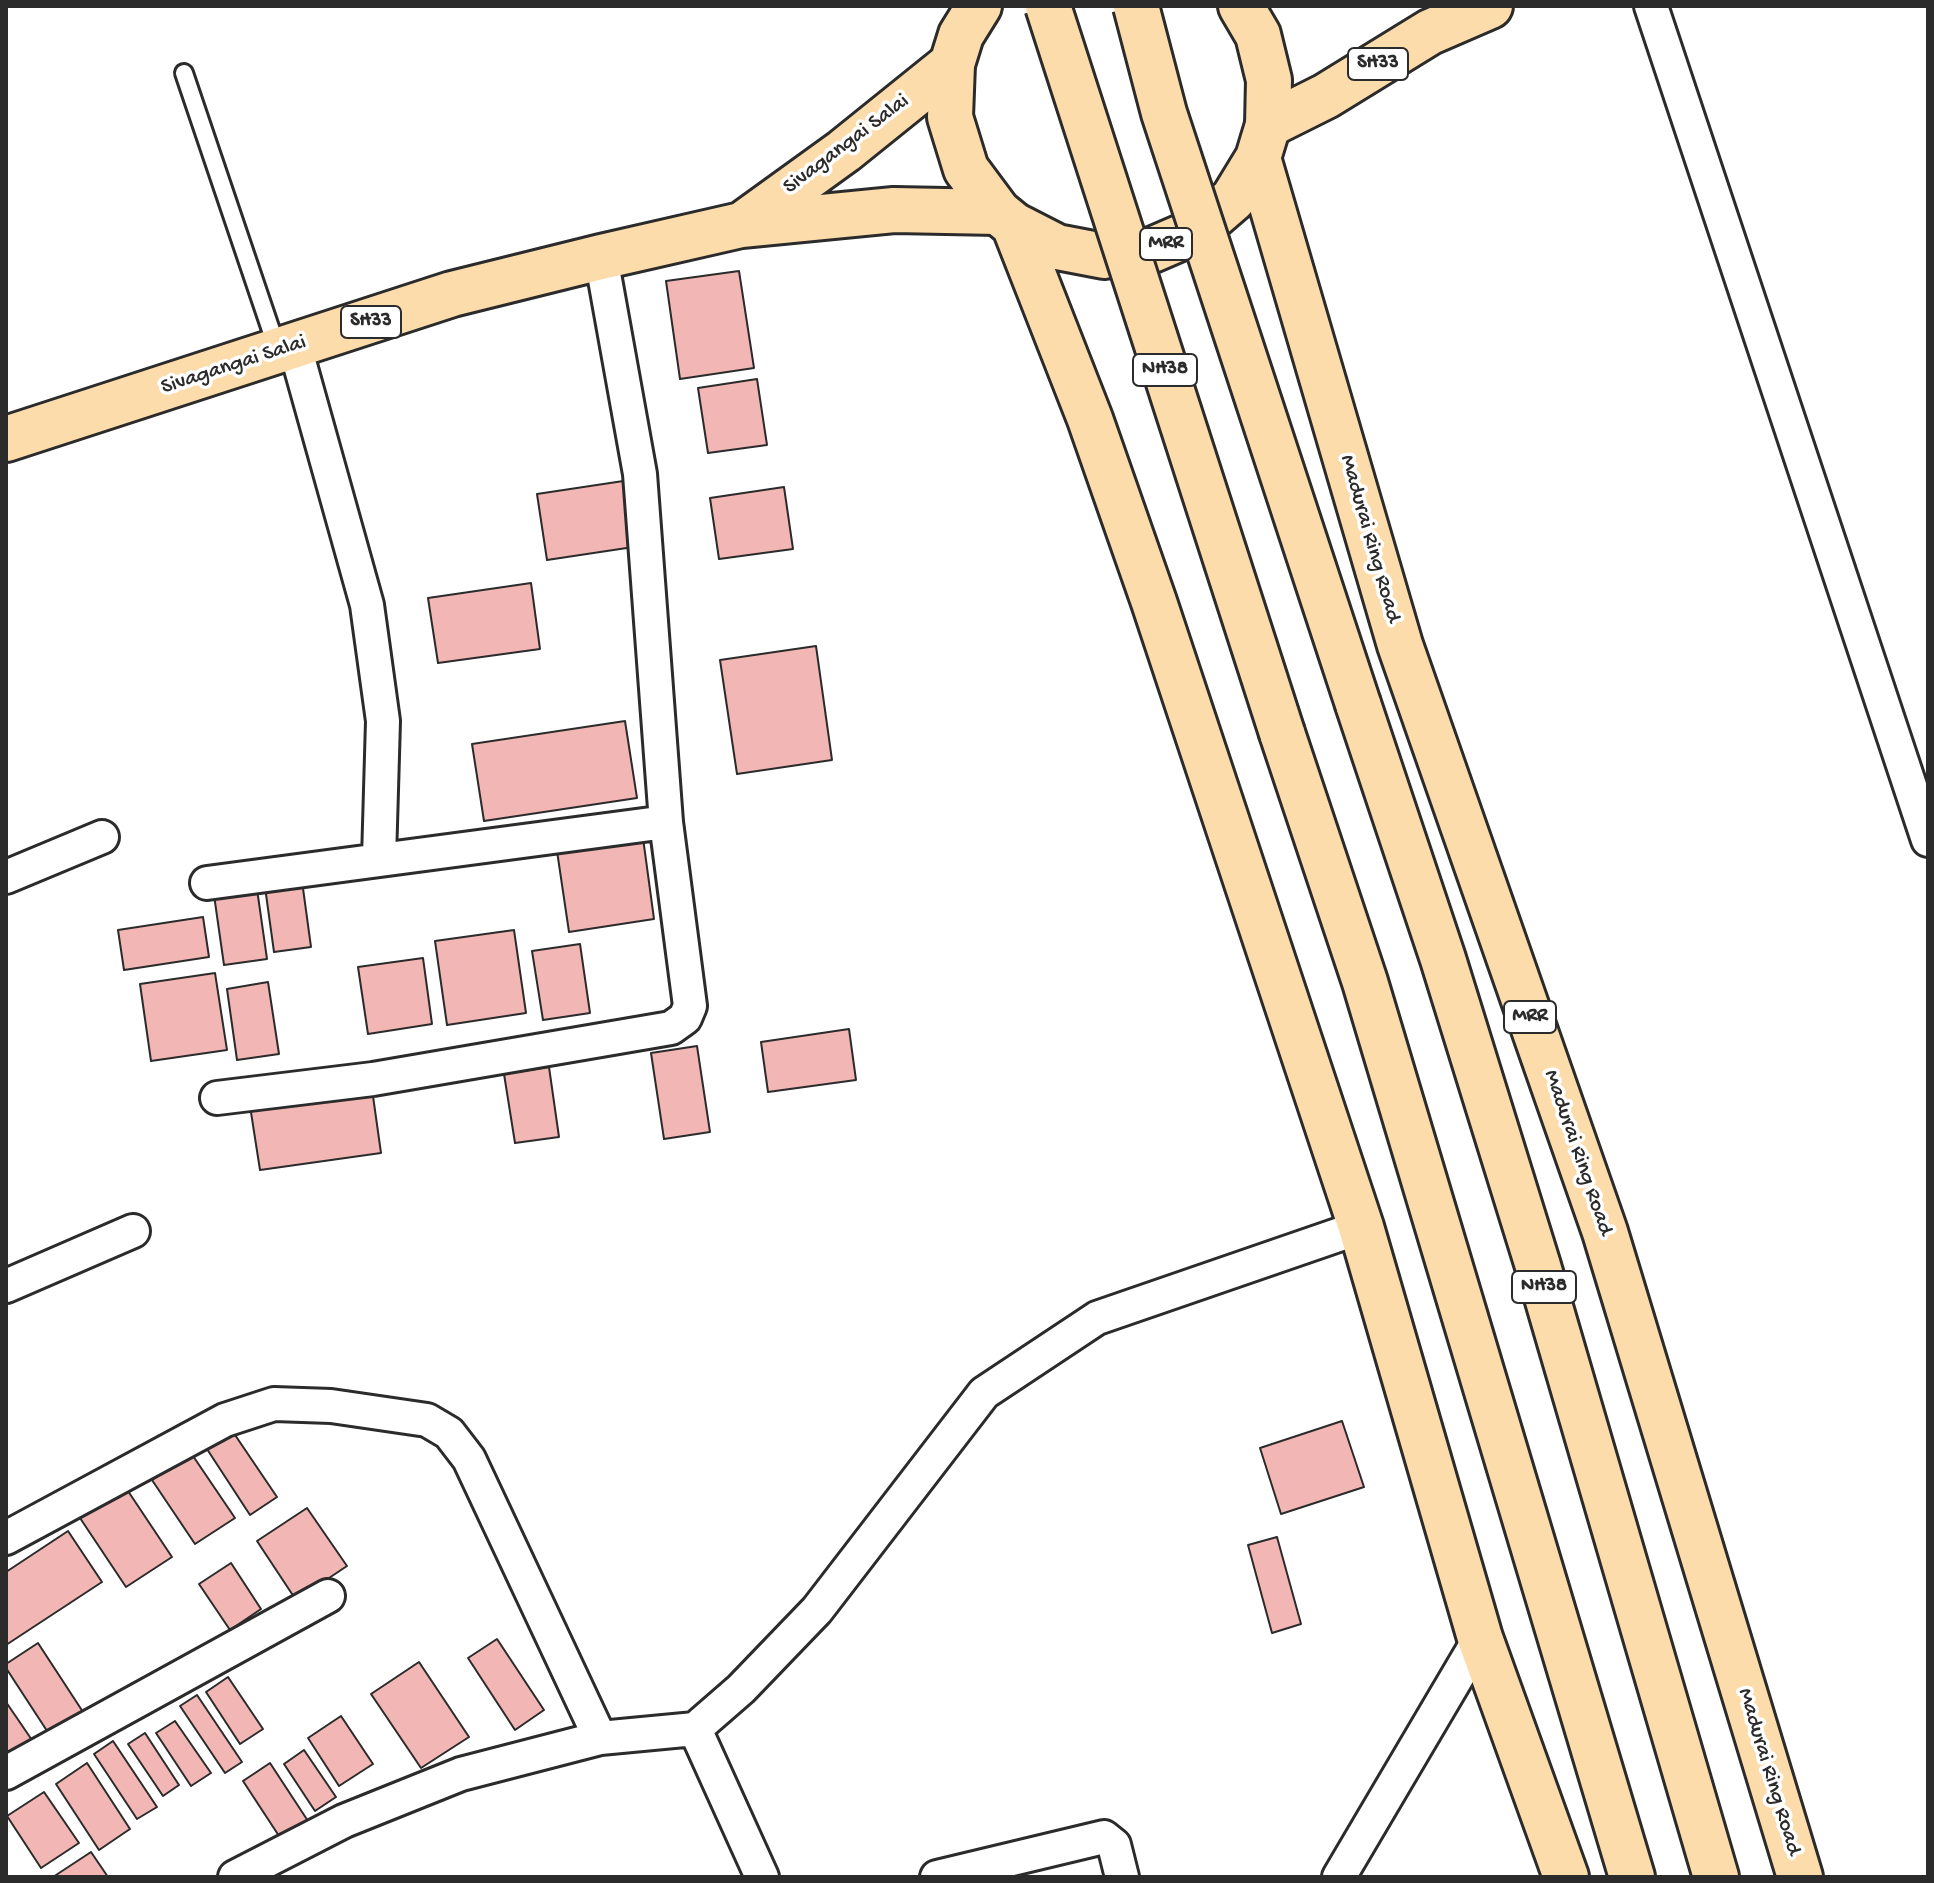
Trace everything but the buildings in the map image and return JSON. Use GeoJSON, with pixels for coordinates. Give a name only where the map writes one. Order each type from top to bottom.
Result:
{"type":"FeatureCollection","features":[{"type":"Feature","properties":{"kind":"main road","name":"NH38"},"geometry":{"type":"LineString","coordinates":[[1048,6],[1365,982],[1632,1877]]}},
{"type":"Feature","properties":{"kind":"main road","name":"NH38"},"geometry":{"type":"LineString","coordinates":[[1136,6],[1164,113],[1443,959],[1538,1266],[1716,1877]]}},
{"type":"Feature","properties":{"kind":"main road","name":"Madurai Ring Road"},"geometry":{"type":"LineString","coordinates":[[1241,6],[1258,35],[1269,80],[1263,142],[1400,645],[1605,1232],[1800,1877]]}},
{"type":"Feature","properties":{"kind":"main road","name":"SH33"},"geometry":{"type":"LineString","coordinates":[[1263,142],[1326,96],[1430,32],[1490,6]]}},
{"type":"Feature","properties":{"kind":"main road","name":"MRR"},"geometry":{"type":"LineString","coordinates":[[962,28],[950,117],[966,169],[1006,218],[1090,419],[1154,602],[1361,1227],[1480,1638],[1566,1877]]}},
{"type":"Feature","properties":{"kind":"main road","name":"Sivagangai Salai"},"geometry":{"type":"LineString","coordinates":[[741,225],[844,151],[962,28]]}},
{"type":"Feature","properties":{"kind":"main road","name":"MRR"},"geometry":{"type":"LineString","coordinates":[[1006,218],[1057,247],[1104,256],[1152,250],[1205,223],[1233,199],[1263,142]]}},
{"type":"Feature","properties":{"kind":"main road","name":"Sivagangai Salai"},"geometry":{"type":"LineString","coordinates":[[6,439],[452,294],[741,225],[894,210],[1006,218]]}},
{"type":"Feature","properties":{"kind":"street"},"geometry":{"type":"LineString","coordinates":[[1651,6],[1928,840]]}},
{"type":"Feature","properties":{"kind":"street"},"geometry":{"type":"LineString","coordinates":[[217,1098],[373,1079],[671,1028],[685,1018],[690,1006],[666,822],[640,474],[601,257]]}},
{"type":"Feature","properties":{"kind":"street"},"geometry":{"type":"LineString","coordinates":[[286,349],[367,605],[383,721],[379,859]]}},
{"type":"Feature","properties":{"kind":"street"},"geometry":{"type":"LineString","coordinates":[[207,883],[666,822]]}},
{"type":"Feature","properties":{"kind":"street"},"geometry":{"type":"LineString","coordinates":[[6,877],[102,837]]}},
{"type":"Feature","properties":{"kind":"street"},"geometry":{"type":"LineString","coordinates":[[235,1877],[344,1821],[461,1774],[600,1738],[695,1729],[741,1689],[817,1610],[984,1393],[1097,1318],[1361,1227]]}},
{"type":"Feature","properties":{"kind":"street"},"geometry":{"type":"LineString","coordinates":[[6,1286],[133,1231]]}},
{"type":"Feature","properties":{"kind":"street"},"geometry":{"type":"LineString","coordinates":[[6,1538],[225,1420],[274,1404],[331,1406],[427,1420],[449,1433],[469,1459],[600,1738]]}},
{"type":"Feature","properties":{"kind":"street"},"geometry":{"type":"LineString","coordinates":[[6,1773],[328,1596]]}},
{"type":"Feature","properties":{"kind":"street"},"geometry":{"type":"LineString","coordinates":[[1339,1877],[1480,1638]]}},
{"type":"Feature","properties":{"kind":"street"},"geometry":{"type":"LineString","coordinates":[[695,1729],[762,1877]]}},
{"type":"Feature","properties":{"kind":"street"},"geometry":{"type":"LineString","coordinates":[[937,1877],[1104,1837],[1114,1845],[1122,1877]]}},
{"type":"Feature","properties":{"kind":"lane"},"geometry":{"type":"LineString","coordinates":[[184,73],[286,349]]}}]}
